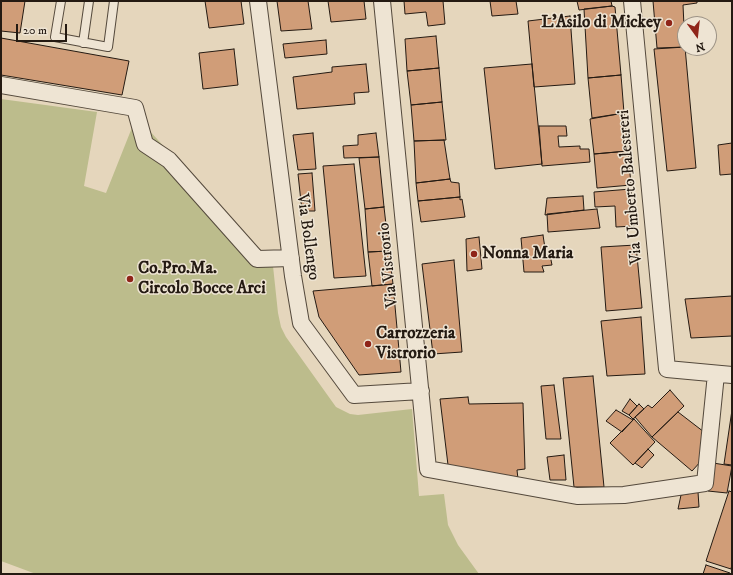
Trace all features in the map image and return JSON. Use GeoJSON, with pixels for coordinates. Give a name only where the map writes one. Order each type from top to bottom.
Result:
{"type":"FeatureCollection","features":[{"type":"Feature","properties":{"kind":"street","name":"Via Bollengo"},"geometry":{"type":"LineString","coordinates":[[258,1],[290,258],[301,323],[354,395],[421,391]]}},
{"type":"Feature","properties":{"kind":"street","name":"Via Vistrorio"},"geometry":{"type":"LineString","coordinates":[[382,1],[428,469],[577,496],[624,495],[705,483],[716,374]]}},
{"type":"Feature","properties":{"kind":"street","name":"Via Umberto Balestreri"},"geometry":{"type":"LineString","coordinates":[[632,1],[667,369],[716,374]]}},
{"type":"Feature","properties":{"kind":"street"},"geometry":{"type":"LineString","coordinates":[[1,85],[134,108],[145,144],[169,160],[257,259],[290,258]]}},
{"type":"Feature","properties":{"kind":"street"},"geometry":{"type":"LineString","coordinates":[[716,374],[732,375]]}},
{"type":"Feature","properties":{"kind":"lane"},"geometry":{"type":"LineString","coordinates":[[61,1],[55,38],[108,47],[114,1]]}},
{"type":"Feature","properties":{"kind":"lane"},"geometry":{"type":"LineString","coordinates":[[83,43],[89,1]]}},
{"type":"Feature","properties":{"kind":"green space"},"geometry":{"type":"Polygon","coordinates":[[[1,99],[97,112],[84,186],[106,193],[133,125],[147,128],[273,266],[281,327],[286,337],[336,407],[350,414],[358,415],[412,409],[419,496],[444,494],[448,525],[458,545],[479,574],[36,574],[1,561],[1,99]]]}},
{"type":"Feature","properties":{"kind":"building"},"geometry":{"type":"Polygon","coordinates":[[[1,1],[25,1],[20,33],[1,31],[1,1]]]}},
{"type":"Feature","properties":{"kind":"building"},"geometry":{"type":"Polygon","coordinates":[[[205,1],[241,1],[244,24],[209,28],[205,1]]]}},
{"type":"Feature","properties":{"kind":"building"},"geometry":{"type":"Polygon","coordinates":[[[277,1],[308,1],[312,29],[281,31],[277,1]]]}},
{"type":"Feature","properties":{"kind":"building"},"geometry":{"type":"Polygon","coordinates":[[[328,1],[364,1],[366,19],[331,22],[328,1]]]}},
{"type":"Feature","properties":{"kind":"building"},"geometry":{"type":"Polygon","coordinates":[[[404,1],[443,1],[445,24],[428,26],[426,12],[405,14],[404,1]]]}},
{"type":"Feature","properties":{"kind":"building"},"geometry":{"type":"Polygon","coordinates":[[[490,1],[516,1],[518,14],[492,16],[490,1]]]}},
{"type":"Feature","properties":{"kind":"building"},"geometry":{"type":"Polygon","coordinates":[[[577,1],[611,1],[612,6],[579,10],[577,1]]]}},
{"type":"Feature","properties":{"kind":"building","name":"L'Asilo di Mickey"},"geometry":{"type":"Polygon","coordinates":[[[653,1],[697,1],[697,3],[683,5],[684,16],[677,16],[677,47],[657,48],[653,1]]]}},
{"type":"Feature","properties":{"kind":"building"},"geometry":{"type":"Polygon","coordinates":[[[615,7],[621,75],[588,78],[584,9],[615,7]]]}},
{"type":"Feature","properties":{"kind":"building"},"geometry":{"type":"Polygon","coordinates":[[[570,16],[575,84],[534,87],[528,21],[570,16]]]}},
{"type":"Feature","properties":{"kind":"building"},"geometry":{"type":"Polygon","coordinates":[[[436,36],[439,68],[407,71],[405,39],[436,36]]]}},
{"type":"Feature","properties":{"kind":"building"},"geometry":{"type":"Polygon","coordinates":[[[1,38],[129,61],[122,95],[1,75],[1,38]]]}},
{"type":"Feature","properties":{"kind":"building"},"geometry":{"type":"Polygon","coordinates":[[[326,40],[327,54],[285,58],[283,44],[326,40]]]}},
{"type":"Feature","properties":{"kind":"building"},"geometry":{"type":"Polygon","coordinates":[[[677,48],[677,56],[686,56],[696,168],[667,171],[654,49],[677,48]]]}},
{"type":"Feature","properties":{"kind":"building"},"geometry":{"type":"Polygon","coordinates":[[[234,49],[238,85],[203,89],[199,53],[234,49]]]}},
{"type":"Feature","properties":{"kind":"building"},"geometry":{"type":"Polygon","coordinates":[[[366,64],[369,92],[354,93],[355,104],[297,109],[293,77],[332,72],[332,67],[366,64]]]}},
{"type":"Feature","properties":{"kind":"building"},"geometry":{"type":"Polygon","coordinates":[[[532,64],[542,164],[495,169],[484,68],[532,64]]]}},
{"type":"Feature","properties":{"kind":"building"},"geometry":{"type":"Polygon","coordinates":[[[439,68],[442,102],[411,105],[407,71],[439,68]]]}},
{"type":"Feature","properties":{"kind":"building"},"geometry":{"type":"Polygon","coordinates":[[[621,75],[624,113],[592,118],[588,78],[621,75]]]}},
{"type":"Feature","properties":{"kind":"building"},"geometry":{"type":"Polygon","coordinates":[[[442,102],[446,140],[414,141],[411,105],[442,102]]]}},
{"type":"Feature","properties":{"kind":"building"},"geometry":{"type":"Polygon","coordinates":[[[624,113],[628,151],[594,154],[590,119],[624,113]]]}},
{"type":"Feature","properties":{"kind":"building"},"geometry":{"type":"Polygon","coordinates":[[[539,126],[566,126],[567,136],[558,136],[559,147],[580,146],[580,149],[589,149],[590,162],[542,166],[539,126]]]}},
{"type":"Feature","properties":{"kind":"building"},"geometry":{"type":"Polygon","coordinates":[[[313,133],[316,169],[298,170],[293,135],[313,133]]]}},
{"type":"Feature","properties":{"kind":"building"},"geometry":{"type":"Polygon","coordinates":[[[376,133],[379,157],[344,158],[343,146],[358,145],[358,135],[376,133]]]}},
{"type":"Feature","properties":{"kind":"building"},"geometry":{"type":"Polygon","coordinates":[[[444,140],[450,179],[416,183],[414,141],[444,140]]]}},
{"type":"Feature","properties":{"kind":"building"},"geometry":{"type":"Polygon","coordinates":[[[732,143],[732,174],[720,175],[718,145],[732,143]]]}},
{"type":"Feature","properties":{"kind":"building"},"geometry":{"type":"Polygon","coordinates":[[[628,151],[631,185],[597,188],[594,154],[628,151]]]}},
{"type":"Feature","properties":{"kind":"building"},"geometry":{"type":"Polygon","coordinates":[[[379,157],[384,207],[365,209],[359,158],[379,157]]]}},
{"type":"Feature","properties":{"kind":"building"},"geometry":{"type":"Polygon","coordinates":[[[354,164],[366,276],[334,278],[323,166],[354,164]]]}},
{"type":"Feature","properties":{"kind":"building"},"geometry":{"type":"Polygon","coordinates":[[[312,173],[315,211],[302,211],[298,174],[312,173]]]}},
{"type":"Feature","properties":{"kind":"building"},"geometry":{"type":"Polygon","coordinates":[[[450,179],[451,182],[459,183],[460,197],[418,201],[416,183],[450,179]]]}},
{"type":"Feature","properties":{"kind":"building"},"geometry":{"type":"Polygon","coordinates":[[[631,189],[634,226],[616,227],[615,206],[595,207],[594,192],[631,189]]]}},
{"type":"Feature","properties":{"kind":"building"},"geometry":{"type":"Polygon","coordinates":[[[583,196],[584,210],[545,215],[547,198],[583,196]]]}},
{"type":"Feature","properties":{"kind":"building"},"geometry":{"type":"Polygon","coordinates":[[[460,197],[460,200],[462,199],[465,217],[421,222],[418,201],[460,197]]]}},
{"type":"Feature","properties":{"kind":"building"},"geometry":{"type":"Polygon","coordinates":[[[384,207],[389,251],[368,252],[365,209],[384,207]]]}},
{"type":"Feature","properties":{"kind":"building"},"geometry":{"type":"Polygon","coordinates":[[[597,209],[600,228],[548,232],[547,214],[597,209]]]}},
{"type":"Feature","properties":{"kind":"building"},"geometry":{"type":"Polygon","coordinates":[[[543,235],[546,255],[550,255],[552,265],[542,266],[544,272],[524,272],[521,238],[543,235]]]}},
{"type":"Feature","properties":{"kind":"building","name":"Nonna Maria"},"geometry":{"type":"Polygon","coordinates":[[[479,237],[482,269],[467,271],[466,239],[479,237]]]}},
{"type":"Feature","properties":{"kind":"building"},"geometry":{"type":"Polygon","coordinates":[[[636,245],[642,308],[606,311],[601,247],[636,245]]]}},
{"type":"Feature","properties":{"kind":"building"},"geometry":{"type":"Polygon","coordinates":[[[389,251],[393,284],[372,286],[368,252],[389,251]]]}},
{"type":"Feature","properties":{"kind":"building"},"geometry":{"type":"Polygon","coordinates":[[[454,260],[462,352],[433,354],[422,264],[454,260]]]}},
{"type":"Feature","properties":{"kind":"building","name":"Carrozzeria Vistrorio"},"geometry":{"type":"Polygon","coordinates":[[[393,284],[401,372],[359,375],[319,317],[313,291],[393,284]]]}},
{"type":"Feature","properties":{"kind":"building"},"geometry":{"type":"Polygon","coordinates":[[[732,296],[732,336],[691,338],[685,299],[732,296]]]}},
{"type":"Feature","properties":{"kind":"building"},"geometry":{"type":"Polygon","coordinates":[[[641,317],[645,374],[607,376],[601,321],[641,317]]]}},
{"type":"Feature","properties":{"kind":"building"},"geometry":{"type":"Polygon","coordinates":[[[593,376],[604,487],[574,487],[563,378],[593,376]]]}},
{"type":"Feature","properties":{"kind":"building"},"geometry":{"type":"Polygon","coordinates":[[[554,385],[561,439],[546,439],[541,386],[554,385]]]}},
{"type":"Feature","properties":{"kind":"building"},"geometry":{"type":"Polygon","coordinates":[[[670,390],[684,406],[652,437],[635,417],[648,405],[652,408],[670,390]]]}},
{"type":"Feature","properties":{"kind":"building"},"geometry":{"type":"Polygon","coordinates":[[[468,397],[469,404],[523,403],[525,469],[517,470],[518,479],[448,465],[440,399],[468,397]]]}},
{"type":"Feature","properties":{"kind":"building"},"geometry":{"type":"Polygon","coordinates":[[[630,399],[637,406],[629,415],[622,411],[630,399]]]}},
{"type":"Feature","properties":{"kind":"building"},"geometry":{"type":"Polygon","coordinates":[[[639,404],[644,409],[633,419],[629,415],[639,404]]]}},
{"type":"Feature","properties":{"kind":"building"},"geometry":{"type":"Polygon","coordinates":[[[616,410],[633,420],[622,432],[606,421],[616,410]]]}},
{"type":"Feature","properties":{"kind":"building"},"geometry":{"type":"Polygon","coordinates":[[[732,410],[732,465],[724,464],[732,410]]]}},
{"type":"Feature","properties":{"kind":"building"},"geometry":{"type":"Polygon","coordinates":[[[678,412],[704,432],[702,460],[692,471],[652,437],[678,412]]]}},
{"type":"Feature","properties":{"kind":"building"},"geometry":{"type":"Polygon","coordinates":[[[634,419],[655,442],[633,465],[610,443],[634,419]]]}},
{"type":"Feature","properties":{"kind":"building"},"geometry":{"type":"Polygon","coordinates":[[[648,449],[654,455],[642,468],[635,463],[648,449]]]}},
{"type":"Feature","properties":{"kind":"building"},"geometry":{"type":"Polygon","coordinates":[[[564,455],[566,480],[550,480],[547,457],[564,455]]]}},
{"type":"Feature","properties":{"kind":"building"},"geometry":{"type":"Polygon","coordinates":[[[713,463],[732,466],[727,493],[708,491],[713,463]]]}},
{"type":"Feature","properties":{"kind":"building"},"geometry":{"type":"Polygon","coordinates":[[[729,491],[732,492],[731,569],[706,561],[729,491]]]}},
{"type":"Feature","properties":{"kind":"building"},"geometry":{"type":"Polygon","coordinates":[[[698,492],[699,507],[678,509],[681,495],[698,492]]]}},
{"type":"Feature","properties":{"kind":"building"},"geometry":{"type":"Polygon","coordinates":[[[706,565],[730,573],[730,574],[703,574],[706,565]]]}},
{"type":"Feature","properties":{"kind":"place","name":"L'Asilo di Mickey"},"geometry":{"type":"Point","coordinates":[669,23]}},
{"type":"Feature","properties":{"kind":"place","name":"Nonna Maria"},"geometry":{"type":"Point","coordinates":[474,254]}},
{"type":"Feature","properties":{"kind":"place","name":"Co.Pro.Ma. Circolo Bocce Arci"},"geometry":{"type":"Point","coordinates":[130,279]}},
{"type":"Feature","properties":{"kind":"place","name":"Carrozzeria Vistrorio"},"geometry":{"type":"Point","coordinates":[368,344]}}]}
